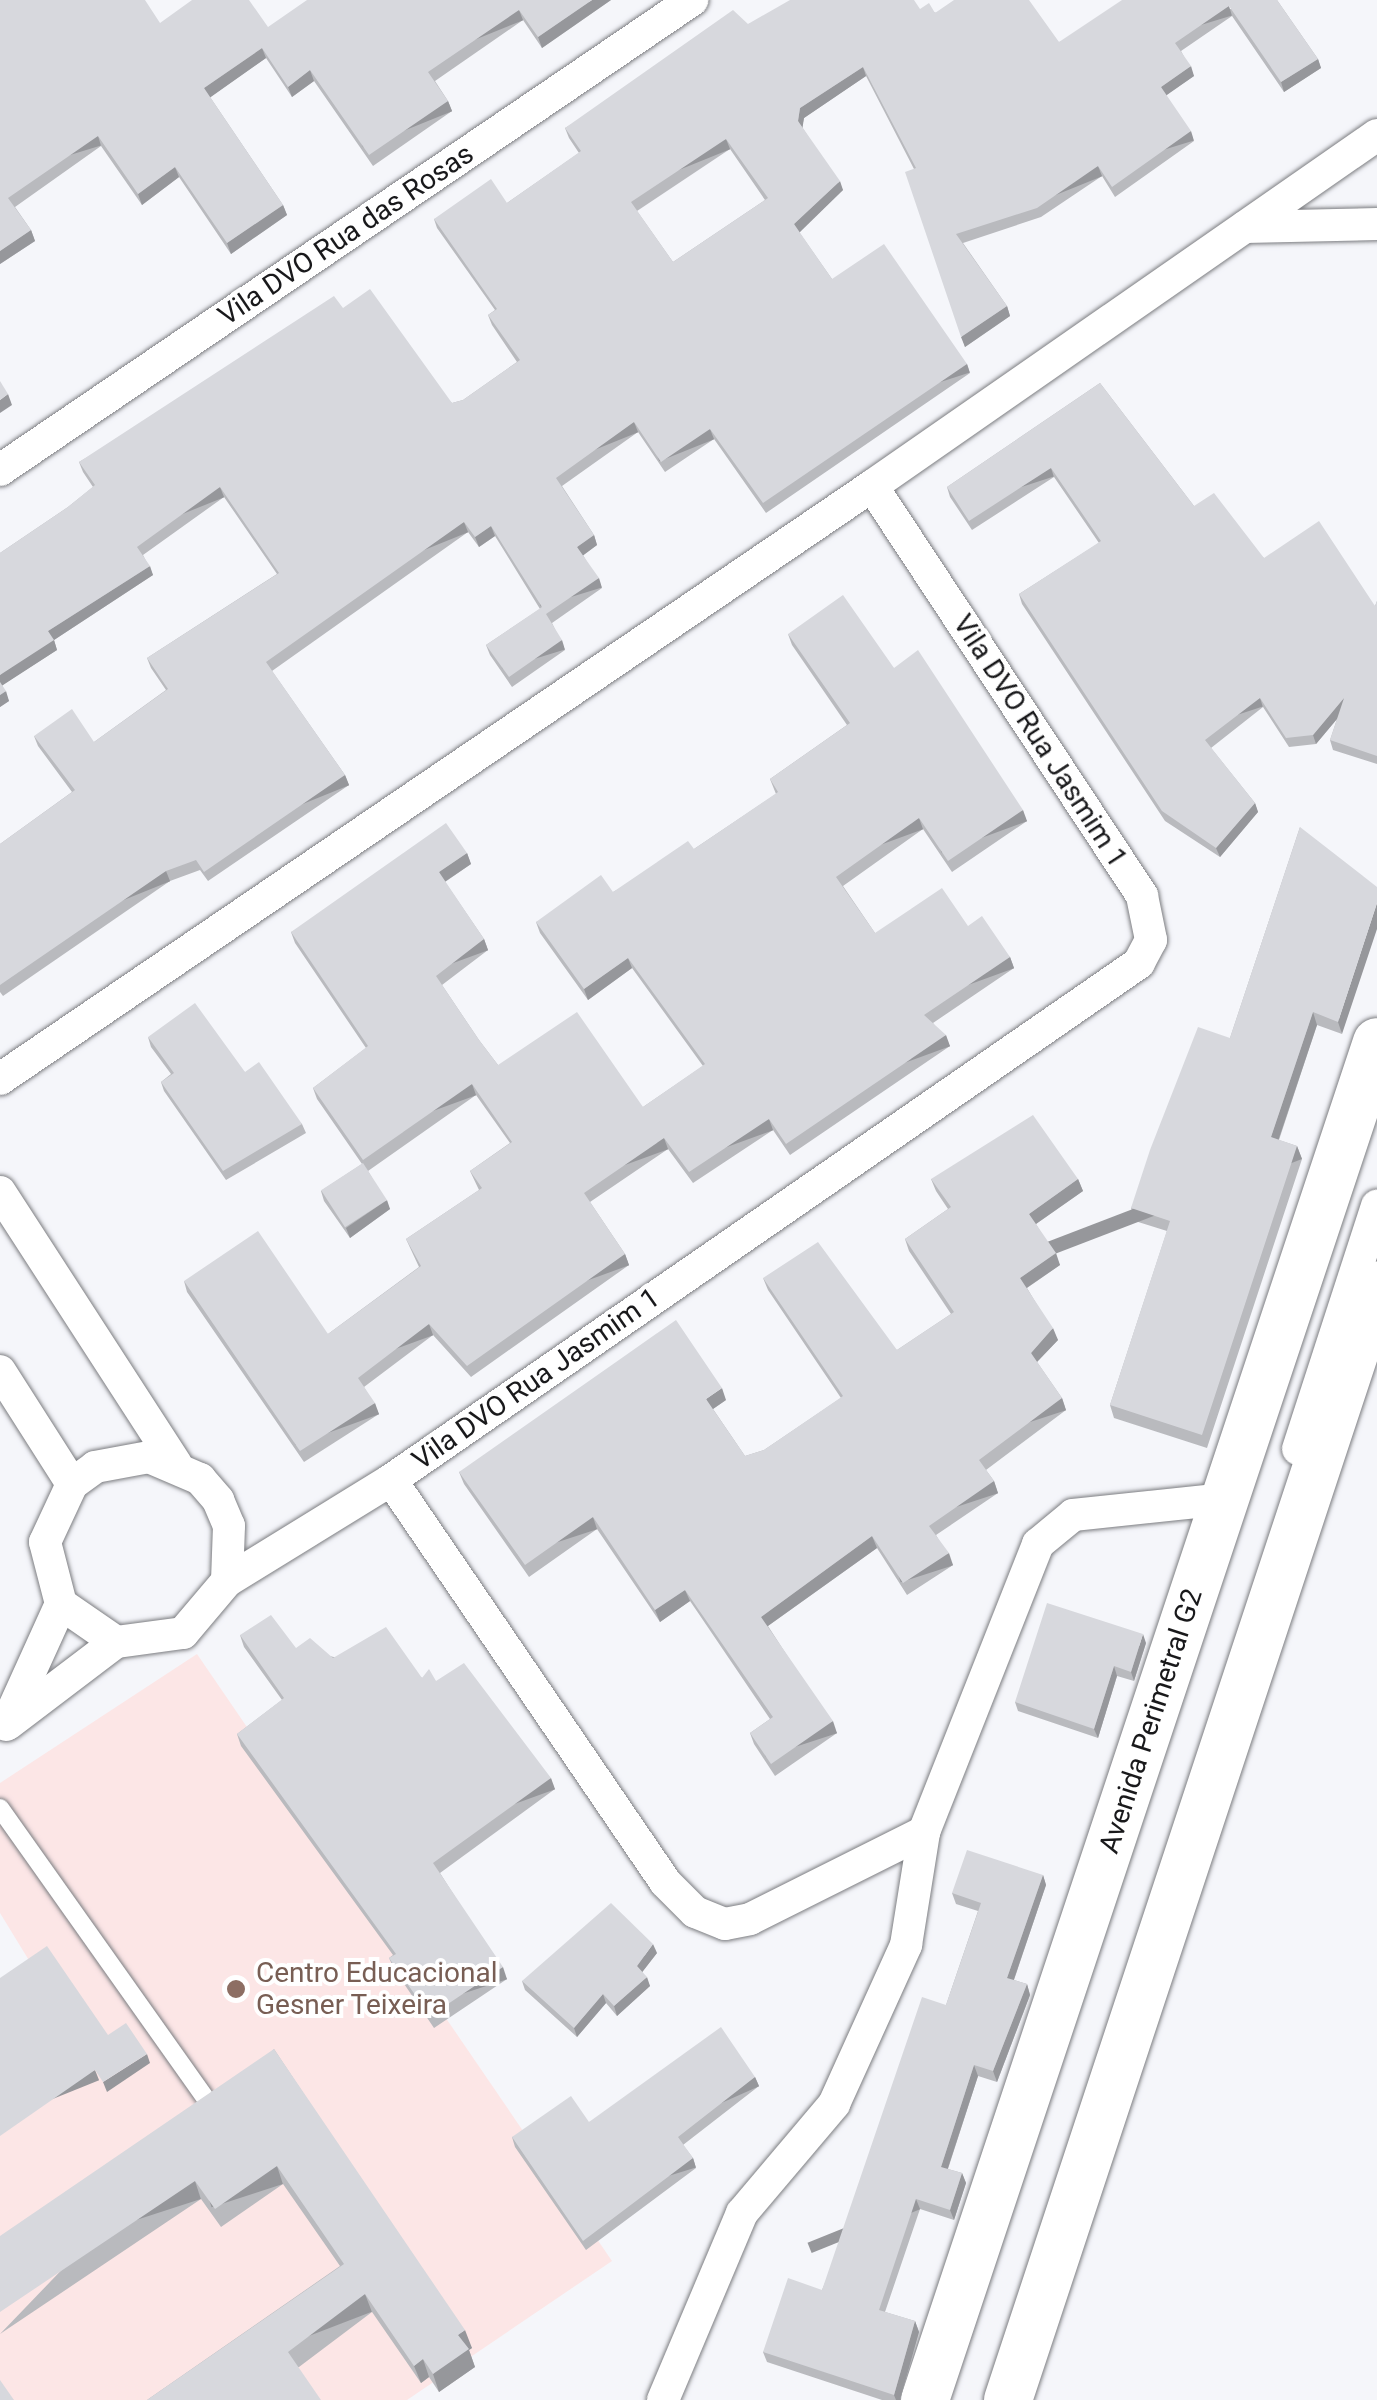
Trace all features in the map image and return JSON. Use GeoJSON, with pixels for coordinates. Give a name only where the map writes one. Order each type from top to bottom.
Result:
{"type":"FeatureCollection","features":[{"type":"Feature","properties":{"kind":"street","name":"Vila DVO Rua das Rosas"},"geometry":{"type":"LineString","coordinates":[[0,470],[692,0]]}},
{"type":"Feature","properties":{"kind":"street"},"geometry":{"type":"LineString","coordinates":[[0,1079],[872,486],[1377,135]]}},
{"type":"Feature","properties":{"kind":"street"},"geometry":{"type":"LineString","coordinates":[[1245,227],[1377,224]]}},
{"type":"Feature","properties":{"kind":"street","name":"Vila DVO Rua Jasmim 1"},"geometry":{"type":"LineString","coordinates":[[227,1581],[390,1480],[1139,963],[1151,940],[1142,896],[872,486]]}},
{"type":"Feature","properties":{"kind":"street","name":"Avenida Perimetral G2"},"geometry":{"type":"LineString","coordinates":[[925,2400],[1377,1042]]}},
{"type":"Feature","properties":{"kind":"street"},"geometry":{"type":"LineString","coordinates":[[0,1192],[176,1464],[224,1513],[227,1581],[183,1633],[116,1642],[3,1727]]}},
{"type":"Feature","properties":{"kind":"street"},"geometry":{"type":"LineString","coordinates":[[989,2400],[1377,1206]]}},
{"type":"Feature","properties":{"kind":"street"},"geometry":{"type":"LineString","coordinates":[[1008,2400],[1377,1285]]}},
{"type":"Feature","properties":{"kind":"street"},"geometry":{"type":"LineString","coordinates":[[0,1371],[72,1484]]}},
{"type":"Feature","properties":{"kind":"street"},"geometry":{"type":"LineString","coordinates":[[3,1727],[61,1604],[45,1542],[72,1484],[121,1458],[176,1464]]}},
{"type":"Feature","properties":{"kind":"street"},"geometry":{"type":"LineString","coordinates":[[390,1480],[665,1882],[695,1912],[725,1924],[750,1920],[924,1832]]}},
{"type":"Feature","properties":{"kind":"street"},"geometry":{"type":"LineString","coordinates":[[663,2400],[742,2213],[834,2104],[906,1945],[924,1832],[1038,1544],[1073,1515],[1225,1499]]}},
{"type":"Feature","properties":{"kind":"street"},"geometry":{"type":"LineString","coordinates":[[61,1604],[116,1642]]}},
{"type":"Feature","properties":{"kind":"lane"},"geometry":{"type":"LineString","coordinates":[[0,1808],[204,2096]]}},
{"type":"Feature","properties":{"kind":"shaded area","name":"Centro Educacional Gesner Teixeira"},"geometry":{"type":"Polygon","coordinates":[[[197,1654],[612,2261],[407,2400],[0,2400],[0,2130],[93,2065],[0,1913],[0,1783],[197,1654]]]}},
{"type":"Feature","properties":{"kind":"building"},"geometry":{"type":"Polygon","coordinates":[[[0,0],[145,0],[160,23],[192,0],[249,0],[268,27],[307,0],[592,0],[538,37],[519,10],[428,72],[448,101],[369,155],[310,70],[288,87],[262,48],[204,88],[283,205],[227,243],[175,167],[138,194],[98,136],[8,198],[31,230],[0,251],[0,0]]]}},
{"type":"Feature","properties":{"kind":"building"},"geometry":{"type":"Polygon","coordinates":[[[790,0],[914,0],[920,9],[929,3],[935,13],[954,0],[1029,0],[1059,42],[1122,0],[1277,0],[1318,59],[1281,82],[1229,6],[1175,43],[1191,66],[1161,87],[1191,131],[1112,187],[1098,166],[1037,208],[956,234],[1007,306],[961,337],[905,172],[916,168],[863,67],[800,108],[798,121],[840,181],[794,224],[832,279],[884,244],[967,364],[763,503],[710,429],[661,462],[634,422],[556,478],[594,535],[577,547],[599,578],[546,614],[562,640],[509,677],[486,645],[542,607],[491,526],[475,537],[464,522],[266,662],[345,775],[204,872],[196,860],[166,871],[0,985],[0,844],[75,790],[34,736],[72,709],[94,742],[168,689],[147,658],[279,573],[220,487],[137,547],[150,566],[48,631],[54,640],[0,675],[0,553],[95,485],[79,462],[334,296],[343,308],[370,289],[452,403],[463,400],[520,360],[488,315],[497,309],[434,219],[491,179],[507,203],[581,151],[565,128],[733,10],[748,24],[790,0]],[[726,139],[631,202],[673,262],[768,198],[726,139]]]}},
{"type":"Feature","properties":{"kind":"building"},"geometry":{"type":"Polygon","coordinates":[[[0,381],[8,394],[0,400],[0,381]]]}},
{"type":"Feature","properties":{"kind":"building"},"geometry":{"type":"Polygon","coordinates":[[[1100,383],[1194,506],[1214,493],[1264,558],[1319,521],[1375,606],[1377,601],[1377,756],[1330,740],[1344,698],[1313,735],[1286,738],[1260,698],[1205,740],[1255,803],[1216,848],[1162,811],[1019,594],[1101,541],[1051,468],[969,521],[947,487],[1100,383]]]}},
{"type":"Feature","properties":{"kind":"building"},"geometry":{"type":"Polygon","coordinates":[[[843,595],[894,668],[918,650],[1023,810],[948,861],[919,818],[836,877],[875,933],[942,888],[968,926],[982,916],[1010,957],[924,1015],[946,1035],[786,1144],[769,1119],[689,1172],[664,1138],[584,1193],[625,1254],[467,1366],[429,1324],[358,1378],[375,1403],[300,1451],[184,1281],[258,1231],[328,1334],[421,1266],[406,1239],[482,1188],[470,1171],[512,1142],[472,1084],[363,1160],[313,1088],[368,1046],[291,932],[446,823],[467,853],[439,872],[484,939],[436,976],[479,1040],[498,1065],[577,1012],[643,1107],[705,1064],[628,958],[584,989],[536,922],[601,875],[613,892],[688,841],[694,849],[778,792],[770,779],[850,723],[788,634],[843,595]]]}},
{"type":"Feature","properties":{"kind":"building"},"geometry":{"type":"Polygon","coordinates":[[[1300,827],[1377,887],[1377,903],[1338,1022],[1313,1012],[1271,1137],[1297,1146],[1202,1435],[1110,1405],[1170,1221],[1131,1208],[1198,1027],[1230,1038],[1300,827]]]}},
{"type":"Feature","properties":{"kind":"building"},"geometry":{"type":"Polygon","coordinates":[[[195,1003],[245,1072],[259,1062],[302,1124],[223,1171],[161,1082],[174,1073],[148,1037],[195,1003]]]}},
{"type":"Feature","properties":{"kind":"building"},"geometry":{"type":"Polygon","coordinates":[[[1033,1115],[1078,1179],[1029,1214],[1056,1253],[1020,1278],[1053,1328],[1031,1353],[1062,1398],[979,1460],[994,1481],[929,1526],[949,1553],[903,1583],[872,1536],[761,1617],[833,1721],[771,1764],[750,1733],[773,1717],[685,1590],[655,1610],[593,1517],[525,1565],[459,1472],[676,1320],[722,1388],[706,1399],[745,1456],[764,1450],[843,1396],[763,1278],[818,1242],[897,1350],[954,1312],[905,1239],[951,1207],[931,1179],[1033,1115]]]}},
{"type":"Feature","properties":{"kind":"building"},"geometry":{"type":"Polygon","coordinates":[[[363,1163],[387,1200],[345,1227],[321,1190],[363,1163]]]}},
{"type":"Feature","properties":{"kind":"building"},"geometry":{"type":"Polygon","coordinates":[[[1047,1603],[1143,1634],[1131,1672],[1114,1666],[1094,1729],[1015,1702],[1047,1603]]]}},
{"type":"Feature","properties":{"kind":"building"},"geometry":{"type":"Polygon","coordinates":[[[271,1615],[296,1648],[310,1638],[333,1658],[386,1627],[422,1678],[429,1669],[436,1681],[464,1663],[551,1778],[433,1863],[503,1967],[430,2016],[389,1958],[396,1954],[237,1734],[284,1698],[240,1635],[271,1615]]]}},
{"type":"Feature","properties":{"kind":"building"},"geometry":{"type":"Polygon","coordinates":[[[967,1850],[1043,1875],[1007,1978],[1027,1984],[993,2071],[974,2065],[941,2167],[962,2173],[950,2210],[916,2199],[879,2310],[915,2321],[894,2395],[763,2352],[788,2278],[822,2290],[922,1997],[946,2005],[981,1903],[952,1893],[967,1850]]]}},
{"type":"Feature","properties":{"kind":"building"},"geometry":{"type":"Polygon","coordinates":[[[611,1903],[653,1944],[637,1966],[647,1977],[614,2006],[603,1994],[574,2028],[522,1981],[611,1903]]]}},
{"type":"Feature","properties":{"kind":"building"},"geometry":{"type":"Polygon","coordinates":[[[47,1946],[108,2035],[126,2023],[147,2054],[103,2082],[95,2070],[0,2136],[0,1978],[47,1946]]]}},
{"type":"Feature","properties":{"kind":"building"},"geometry":{"type":"Polygon","coordinates":[[[721,2027],[755,2077],[678,2137],[693,2158],[583,2241],[512,2137],[571,2096],[589,2122],[721,2027]]]}},
{"type":"Feature","properties":{"kind":"building"},"geometry":{"type":"Polygon","coordinates":[[[274,2049],[465,2330],[458,2335],[469,2349],[433,2374],[423,2359],[414,2366],[365,2294],[288,2352],[321,2400],[147,2400],[344,2264],[277,2166],[215,2209],[195,2181],[0,2312],[0,2236],[274,2049]]]}},
{"type":"Feature","properties":{"kind":"building"},"geometry":{"type":"Polygon","coordinates":[[[0,2380],[14,2400],[0,2400],[0,2380]]]}},
{"type":"Feature","properties":{"kind":"place","name":"Centro Educacional Gesner Teixeira"},"geometry":{"type":"Point","coordinates":[236,1989]}}]}
